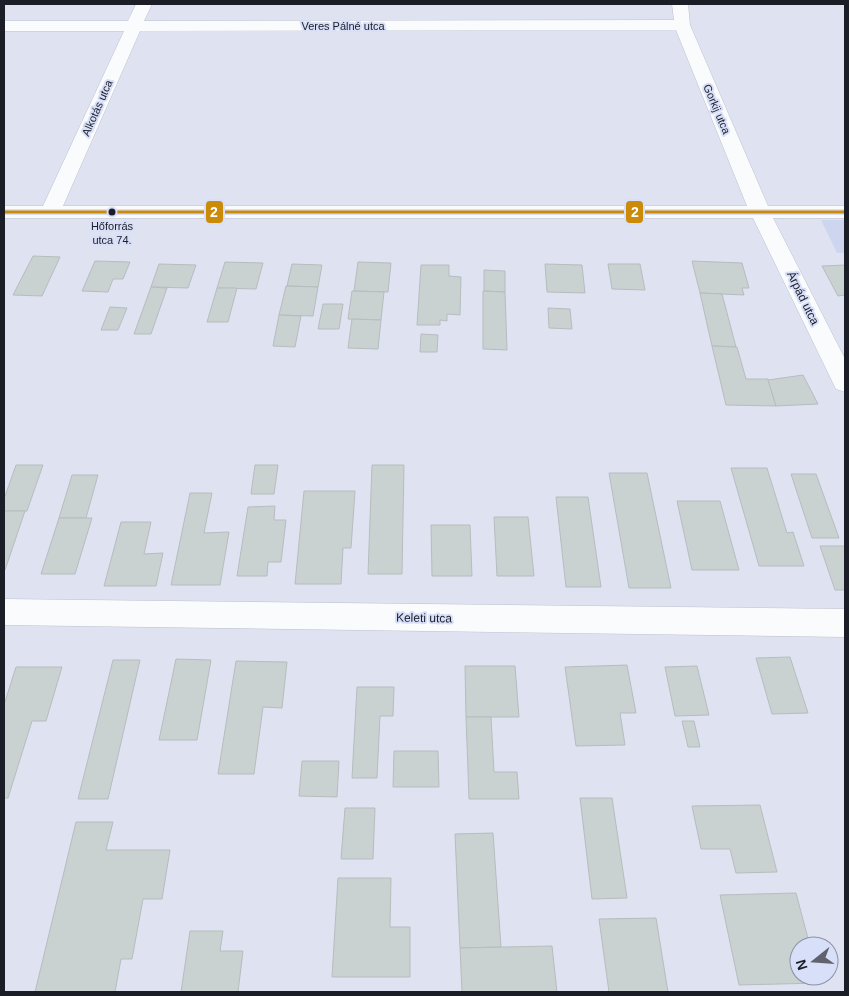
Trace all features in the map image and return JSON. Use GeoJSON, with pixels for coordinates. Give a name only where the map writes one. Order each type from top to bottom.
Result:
{"type":"FeatureCollection","features":[{"type":"Feature","properties":{"kind":"street","name":"Alkotás utca"},"geometry":{"type":"LineString","coordinates":[[50,212],[144,4]]}},
{"type":"Feature","properties":{"kind":"street","name":"Gorkij utca"},"geometry":{"type":"LineString","coordinates":[[680,4],[682,25],[760,212]]}},
{"type":"Feature","properties":{"kind":"street","name":"Veres Pálné utca"},"geometry":{"type":"LineString","coordinates":[[4,26],[682,25]]}},
{"type":"Feature","properties":{"kind":"street"},"geometry":{"type":"LineString","coordinates":[[4,212],[845,212]]}},
{"type":"Feature","properties":{"kind":"street","name":"Árpád utca"},"geometry":{"type":"LineString","coordinates":[[760,212],[845,383]]}},
{"type":"Feature","properties":{"kind":"street","name":"Keleti utca"},"geometry":{"type":"LineString","coordinates":[[4,612],[845,623]]}},
{"type":"Feature","properties":{"kind":"shaded area"},"geometry":{"type":"Polygon","coordinates":[[[821,220],[845,220],[845,253],[837,253],[821,220]]]}},
{"type":"Feature","properties":{"kind":"building"},"geometry":{"type":"Polygon","coordinates":[[[33,256],[60,257],[42,296],[13,295],[33,256]]]}},
{"type":"Feature","properties":{"kind":"building"},"geometry":{"type":"Polygon","coordinates":[[[95,261],[130,262],[123,279],[113,279],[108,292],[82,291],[95,261]]]}},
{"type":"Feature","properties":{"kind":"building"},"geometry":{"type":"Polygon","coordinates":[[[692,261],[742,263],[749,288],[742,288],[744,295],[700,293],[692,261]]]}},
{"type":"Feature","properties":{"kind":"building"},"geometry":{"type":"Polygon","coordinates":[[[225,262],[263,263],[256,289],[217,288],[225,262]]]}},
{"type":"Feature","properties":{"kind":"building"},"geometry":{"type":"Polygon","coordinates":[[[358,262],[391,263],[388,292],[354,291],[358,262]]]}},
{"type":"Feature","properties":{"kind":"building"},"geometry":{"type":"Polygon","coordinates":[[[159,264],[196,265],[188,288],[151,287],[159,264]]]}},
{"type":"Feature","properties":{"kind":"building"},"geometry":{"type":"Polygon","coordinates":[[[292,264],[322,265],[318,287],[287,286],[292,264]]]}},
{"type":"Feature","properties":{"kind":"building"},"geometry":{"type":"Polygon","coordinates":[[[545,264],[582,265],[585,293],[547,292],[545,264]]]}},
{"type":"Feature","properties":{"kind":"building"},"geometry":{"type":"Polygon","coordinates":[[[608,264],[640,264],[645,290],[612,289],[608,264]]]}},
{"type":"Feature","properties":{"kind":"building"},"geometry":{"type":"Polygon","coordinates":[[[421,265],[449,265],[449,276],[461,277],[460,315],[447,314],[447,321],[440,320],[440,325],[417,325],[421,265]]]}},
{"type":"Feature","properties":{"kind":"building"},"geometry":{"type":"Polygon","coordinates":[[[845,265],[845,295],[838,296],[822,266],[845,265]]]}},
{"type":"Feature","properties":{"kind":"building"},"geometry":{"type":"Polygon","coordinates":[[[484,270],[505,271],[505,292],[484,291],[484,270]]]}},
{"type":"Feature","properties":{"kind":"building"},"geometry":{"type":"Polygon","coordinates":[[[286,286],[318,287],[313,316],[279,315],[286,286]]]}},
{"type":"Feature","properties":{"kind":"building"},"geometry":{"type":"Polygon","coordinates":[[[151,287],[167,288],[151,334],[134,334],[151,287]]]}},
{"type":"Feature","properties":{"kind":"building"},"geometry":{"type":"Polygon","coordinates":[[[217,288],[237,288],[228,322],[207,322],[217,288]]]}},
{"type":"Feature","properties":{"kind":"building"},"geometry":{"type":"Polygon","coordinates":[[[352,291],[384,292],[381,320],[348,319],[352,291]]]}},
{"type":"Feature","properties":{"kind":"building"},"geometry":{"type":"Polygon","coordinates":[[[483,291],[505,292],[507,350],[483,349],[483,291]]]}},
{"type":"Feature","properties":{"kind":"building"},"geometry":{"type":"Polygon","coordinates":[[[700,293],[722,294],[736,347],[712,346],[700,293]]]}},
{"type":"Feature","properties":{"kind":"building"},"geometry":{"type":"Polygon","coordinates":[[[323,304],[343,304],[339,329],[318,329],[323,304]]]}},
{"type":"Feature","properties":{"kind":"building"},"geometry":{"type":"Polygon","coordinates":[[[110,307],[127,308],[118,330],[101,330],[110,307]]]}},
{"type":"Feature","properties":{"kind":"building"},"geometry":{"type":"Polygon","coordinates":[[[548,308],[570,309],[572,329],[549,328],[548,308]]]}},
{"type":"Feature","properties":{"kind":"building"},"geometry":{"type":"Polygon","coordinates":[[[279,315],[301,316],[295,347],[273,346],[279,315]]]}},
{"type":"Feature","properties":{"kind":"building"},"geometry":{"type":"Polygon","coordinates":[[[352,319],[381,320],[378,349],[348,348],[352,319]]]}},
{"type":"Feature","properties":{"kind":"building"},"geometry":{"type":"Polygon","coordinates":[[[421,334],[438,335],[437,352],[420,352],[421,334]]]}},
{"type":"Feature","properties":{"kind":"building"},"geometry":{"type":"Polygon","coordinates":[[[712,346],[737,347],[746,379],[768,379],[776,406],[726,405],[712,346]]]}},
{"type":"Feature","properties":{"kind":"building"},"geometry":{"type":"Polygon","coordinates":[[[803,375],[818,404],[776,406],[768,380],[803,375]]]}},
{"type":"Feature","properties":{"kind":"building"},"geometry":{"type":"Polygon","coordinates":[[[16,465],[43,465],[27,511],[4,511],[4,499],[16,465]]]}},
{"type":"Feature","properties":{"kind":"building"},"geometry":{"type":"Polygon","coordinates":[[[255,465],[278,465],[274,494],[251,494],[255,465]]]}},
{"type":"Feature","properties":{"kind":"building"},"geometry":{"type":"Polygon","coordinates":[[[372,465],[404,465],[402,574],[368,574],[372,465]]]}},
{"type":"Feature","properties":{"kind":"building"},"geometry":{"type":"Polygon","coordinates":[[[731,468],[767,468],[787,533],[793,532],[804,566],[759,566],[731,468]]]}},
{"type":"Feature","properties":{"kind":"building"},"geometry":{"type":"Polygon","coordinates":[[[609,473],[647,473],[671,588],[629,588],[609,473]]]}},
{"type":"Feature","properties":{"kind":"building"},"geometry":{"type":"Polygon","coordinates":[[[791,474],[816,474],[839,538],[812,538],[791,474]]]}},
{"type":"Feature","properties":{"kind":"building"},"geometry":{"type":"Polygon","coordinates":[[[72,475],[98,475],[86,518],[59,518],[72,475]]]}},
{"type":"Feature","properties":{"kind":"building"},"geometry":{"type":"Polygon","coordinates":[[[304,491],[355,491],[351,548],[343,548],[341,584],[295,584],[304,491]]]}},
{"type":"Feature","properties":{"kind":"building"},"geometry":{"type":"Polygon","coordinates":[[[190,493],[212,493],[204,533],[229,532],[220,585],[171,585],[190,493]]]}},
{"type":"Feature","properties":{"kind":"building"},"geometry":{"type":"Polygon","coordinates":[[[556,497],[588,497],[601,587],[566,587],[556,497]]]}},
{"type":"Feature","properties":{"kind":"building"},"geometry":{"type":"Polygon","coordinates":[[[677,501],[720,501],[739,570],[692,570],[677,501]]]}},
{"type":"Feature","properties":{"kind":"building"},"geometry":{"type":"Polygon","coordinates":[[[275,506],[274,520],[286,520],[281,562],[268,562],[267,576],[237,576],[248,507],[275,506]]]}},
{"type":"Feature","properties":{"kind":"building"},"geometry":{"type":"Polygon","coordinates":[[[4,511],[25,511],[5,570],[4,570],[4,511]]]}},
{"type":"Feature","properties":{"kind":"building"},"geometry":{"type":"Polygon","coordinates":[[[494,517],[528,517],[534,576],[497,576],[494,517]]]}},
{"type":"Feature","properties":{"kind":"building"},"geometry":{"type":"Polygon","coordinates":[[[59,518],[92,518],[75,574],[41,574],[59,518]]]}},
{"type":"Feature","properties":{"kind":"building"},"geometry":{"type":"Polygon","coordinates":[[[121,522],[151,522],[144,554],[163,553],[156,586],[104,586],[121,522]]]}},
{"type":"Feature","properties":{"kind":"building"},"geometry":{"type":"Polygon","coordinates":[[[431,525],[470,525],[472,576],[432,576],[431,525]]]}},
{"type":"Feature","properties":{"kind":"building"},"geometry":{"type":"Polygon","coordinates":[[[820,546],[845,546],[845,590],[835,590],[820,546]]]}},
{"type":"Feature","properties":{"kind":"building"},"geometry":{"type":"Polygon","coordinates":[[[790,657],[808,713],[772,714],[756,658],[790,657]]]}},
{"type":"Feature","properties":{"kind":"building"},"geometry":{"type":"Polygon","coordinates":[[[176,659],[211,660],[197,740],[159,740],[176,659]]]}},
{"type":"Feature","properties":{"kind":"building"},"geometry":{"type":"Polygon","coordinates":[[[113,660],[140,660],[108,799],[78,799],[113,660]]]}},
{"type":"Feature","properties":{"kind":"building"},"geometry":{"type":"Polygon","coordinates":[[[236,661],[287,662],[282,708],[263,707],[254,774],[218,774],[236,661]]]}},
{"type":"Feature","properties":{"kind":"building"},"geometry":{"type":"Polygon","coordinates":[[[627,665],[636,713],[620,713],[625,745],[576,746],[565,667],[627,665]]]}},
{"type":"Feature","properties":{"kind":"building"},"geometry":{"type":"Polygon","coordinates":[[[465,666],[515,666],[519,717],[466,717],[465,666]]]}},
{"type":"Feature","properties":{"kind":"building"},"geometry":{"type":"Polygon","coordinates":[[[697,666],[709,715],[675,716],[665,667],[697,666]]]}},
{"type":"Feature","properties":{"kind":"building"},"geometry":{"type":"Polygon","coordinates":[[[16,667],[62,667],[46,721],[32,721],[8,798],[4,798],[4,705],[16,667]]]}},
{"type":"Feature","properties":{"kind":"building"},"geometry":{"type":"Polygon","coordinates":[[[357,687],[394,687],[393,716],[380,716],[377,778],[352,778],[357,687]]]}},
{"type":"Feature","properties":{"kind":"building"},"geometry":{"type":"Polygon","coordinates":[[[466,717],[491,717],[494,772],[517,772],[519,799],[469,799],[466,717]]]}},
{"type":"Feature","properties":{"kind":"building"},"geometry":{"type":"Polygon","coordinates":[[[682,721],[694,721],[700,747],[688,747],[682,721]]]}},
{"type":"Feature","properties":{"kind":"building"},"geometry":{"type":"Polygon","coordinates":[[[394,751],[438,751],[439,787],[393,787],[394,751]]]}},
{"type":"Feature","properties":{"kind":"building"},"geometry":{"type":"Polygon","coordinates":[[[302,761],[339,761],[337,797],[299,796],[302,761]]]}},
{"type":"Feature","properties":{"kind":"building"},"geometry":{"type":"Polygon","coordinates":[[[580,798],[612,798],[627,898],[592,899],[580,798]]]}},
{"type":"Feature","properties":{"kind":"building"},"geometry":{"type":"Polygon","coordinates":[[[760,805],[777,872],[736,873],[730,849],[701,849],[692,806],[760,805]]]}},
{"type":"Feature","properties":{"kind":"building"},"geometry":{"type":"Polygon","coordinates":[[[345,808],[375,808],[373,859],[341,859],[345,808]]]}},
{"type":"Feature","properties":{"kind":"building"},"geometry":{"type":"Polygon","coordinates":[[[76,822],[113,822],[106,850],[170,850],[162,899],[143,899],[132,959],[121,959],[115,992],[35,992],[76,822]]]}},
{"type":"Feature","properties":{"kind":"building"},"geometry":{"type":"Polygon","coordinates":[[[493,833],[501,947],[460,948],[455,834],[493,833]]]}},
{"type":"Feature","properties":{"kind":"building"},"geometry":{"type":"Polygon","coordinates":[[[338,878],[391,878],[390,927],[410,927],[410,977],[332,977],[338,878]]]}},
{"type":"Feature","properties":{"kind":"building"},"geometry":{"type":"Polygon","coordinates":[[[796,893],[807,936],[789,936],[789,984],[739,985],[720,895],[796,893]]]}},
{"type":"Feature","properties":{"kind":"building"},"geometry":{"type":"Polygon","coordinates":[[[656,918],[668,992],[609,992],[599,919],[656,918]]]}},
{"type":"Feature","properties":{"kind":"building"},"geometry":{"type":"Polygon","coordinates":[[[190,931],[223,931],[220,951],[243,951],[238,992],[181,992],[190,931]]]}},
{"type":"Feature","properties":{"kind":"building"},"geometry":{"type":"Polygon","coordinates":[[[552,946],[557,992],[462,992],[460,948],[552,946]]]}},
{"type":"Feature","properties":{"kind":"transit line","name":"2"},"geometry":{"type":"LineString","coordinates":[[4,212],[845,212]]}},
{"type":"Feature","properties":{"kind":"place","name":"Hőforrás utca 74."},"geometry":{"type":"Point","coordinates":[112,212]}}]}
